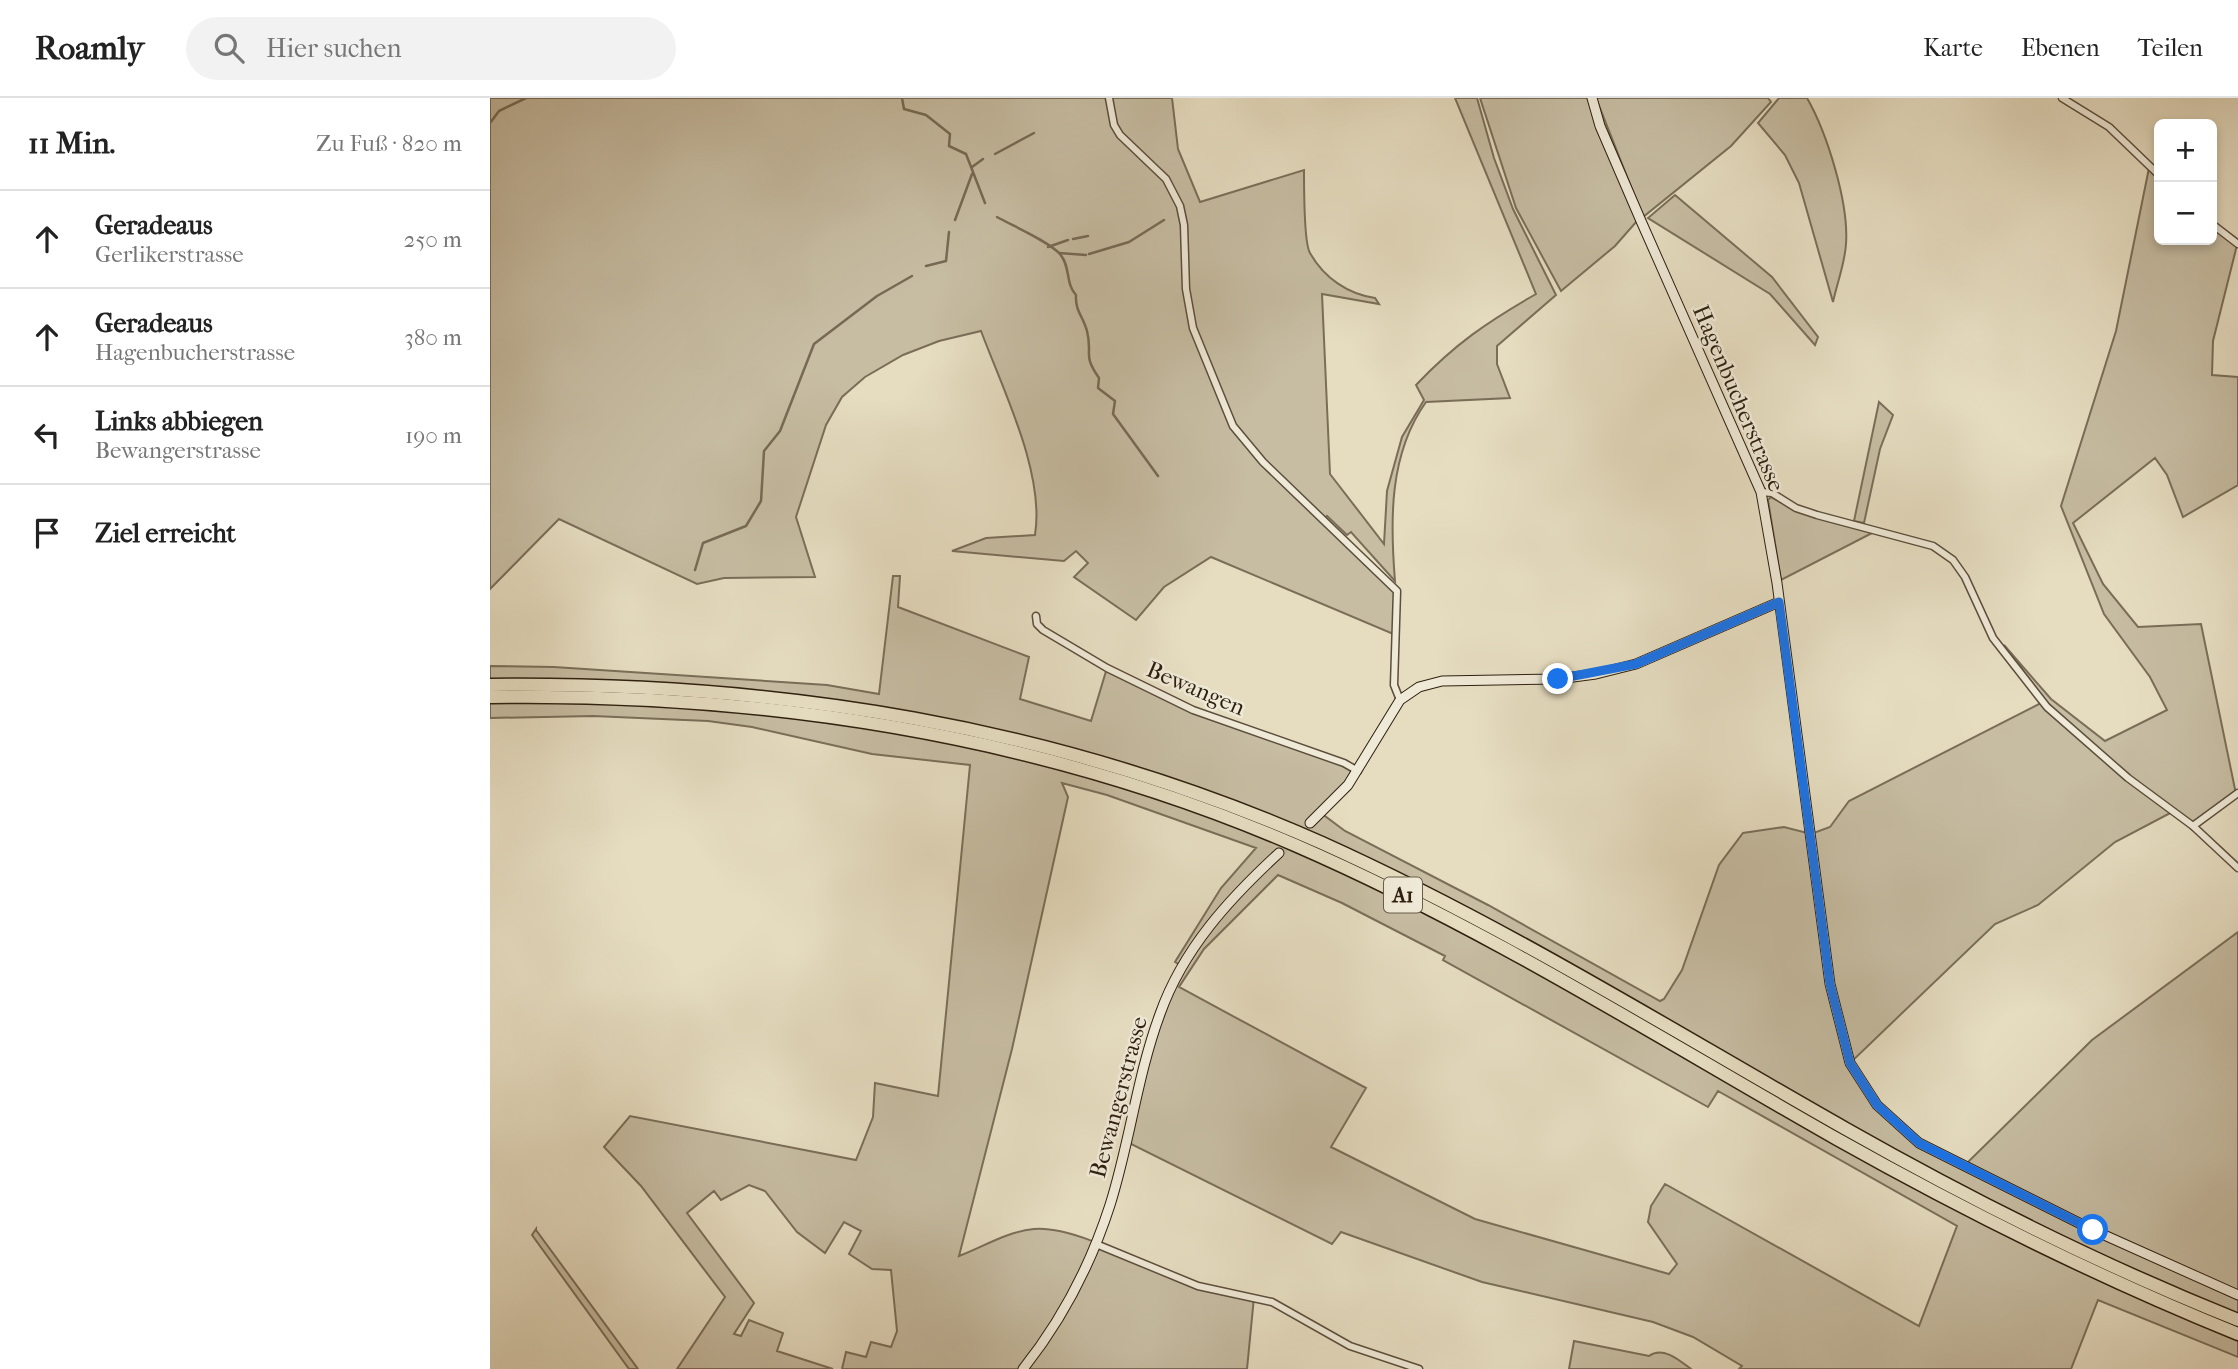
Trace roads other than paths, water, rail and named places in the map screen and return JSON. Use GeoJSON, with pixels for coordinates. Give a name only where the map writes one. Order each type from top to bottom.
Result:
{"type":"FeatureCollection","features":[{"type":"Feature","properties":{"kind":"highway","name":"A1"},"geometry":{"type":"LineString","coordinates":[[490,685],[666,687],[849,706],[965,727],[1049,747],[1200,795],[1324,844],[1423,891],[1560,965],[1953,1188],[2098,1259],[2238,1320]]}},
{"type":"Feature","properties":{"kind":"highway","name":"A1"},"geometry":{"type":"LineString","coordinates":[[490,697],[674,700],[784,709],[870,721],[1043,758],[1203,809],[1317,855],[1426,907],[1542,969],[1960,1206],[2095,1272],[2238,1334]]}},
{"type":"Feature","properties":{"kind":"street"},"geometry":{"type":"LineString","coordinates":[[1109,98],[1114,125],[1120,135],[1166,179],[1180,206],[1184,225],[1186,289],[1193,328],[1233,426],[1263,463],[1397,591],[1394,685],[1400,700]]}},
{"type":"Feature","properties":{"kind":"street","name":"Hagenbucherstrasse"},"geometry":{"type":"LineString","coordinates":[[1592,98],[1610,149],[1761,492],[1779,602],[1830,984],[1849,1059],[1877,1105],[1919,1143],[2093,1230],[2238,1295]]}},
{"type":"Feature","properties":{"kind":"street"},"geometry":{"type":"LineString","coordinates":[[2063,98],[2101,121],[2154,170]]}},
{"type":"Feature","properties":{"kind":"street"},"geometry":{"type":"LineString","coordinates":[[2217,228],[2238,244]]}},
{"type":"Feature","properties":{"kind":"street"},"geometry":{"type":"LineString","coordinates":[[1761,492],[1772,493],[1796,508],[1817,515],[1933,546],[1953,560],[1965,577],[1993,638],[2047,707],[2128,778],[2193,825],[2238,868]]}},
{"type":"Feature","properties":{"kind":"street"},"geometry":{"type":"LineString","coordinates":[[1310,823],[1358,771],[1400,700],[1419,687],[1441,681],[1558,679],[1636,664],[1779,602]]}},
{"type":"Feature","properties":{"kind":"street","name":"Bewangen"},"geometry":{"type":"LineString","coordinates":[[1036,616],[1037,624],[1043,630],[1119,674],[1193,710],[1345,763],[1358,771]]}},
{"type":"Feature","properties":{"kind":"street"},"geometry":{"type":"LineString","coordinates":[[2193,825],[2238,793]]}},
{"type":"Feature","properties":{"kind":"street","name":"Bewangerstrasse"},"geometry":{"type":"LineString","coordinates":[[1023,1369],[1053,1329],[1096,1244],[1111,1203],[1147,1054],[1169,994],[1205,930],[1233,897],[1279,853]]}},
{"type":"Feature","properties":{"kind":"street"},"geometry":{"type":"LineString","coordinates":[[1096,1244],[1198,1286],[1272,1302],[1339,1341],[1419,1369]]}},
{"type":"Feature","properties":{"kind":"waterway"},"geometry":{"type":"LineString","coordinates":[[490,123],[499,111],[526,98]]}},
{"type":"Feature","properties":{"kind":"waterway"},"geometry":{"type":"LineString","coordinates":[[902,98],[904,109],[926,115],[950,134],[949,146],[966,154],[985,203]]}},
{"type":"Feature","properties":{"kind":"waterway"},"geometry":{"type":"LineString","coordinates":[[995,154],[1034,133]]}},
{"type":"Feature","properties":{"kind":"waterway"},"geometry":{"type":"LineString","coordinates":[[972,167],[983,159]]}},
{"type":"Feature","properties":{"kind":"waterway"},"geometry":{"type":"LineString","coordinates":[[955,220],[972,174]]}},
{"type":"Feature","properties":{"kind":"waterway"},"geometry":{"type":"LineString","coordinates":[[997,217],[1060,254],[1066,264],[1070,285],[1076,295],[1078,309],[1087,331],[1089,359],[1099,378],[1098,388],[1115,401],[1113,414],[1158,476]]}},
{"type":"Feature","properties":{"kind":"waterway"},"geometry":{"type":"LineString","coordinates":[[1089,254],[1129,242],[1164,220]]}},
{"type":"Feature","properties":{"kind":"waterway"},"geometry":{"type":"LineString","coordinates":[[926,266],[946,261],[949,232]]}},
{"type":"Feature","properties":{"kind":"waterway"},"geometry":{"type":"LineString","coordinates":[[1073,239],[1088,236]]}},
{"type":"Feature","properties":{"kind":"waterway"},"geometry":{"type":"LineString","coordinates":[[1048,247],[1068,240]]}},
{"type":"Feature","properties":{"kind":"waterway"},"geometry":{"type":"LineString","coordinates":[[1059,253],[1086,255]]}},
{"type":"Feature","properties":{"kind":"waterway"},"geometry":{"type":"LineString","coordinates":[[695,570],[703,543],[746,526],[761,501],[764,451],[780,431],[814,344],[877,296],[912,276]]}},
{"type":"Feature","properties":{"kind":"tunnel"},"geometry":{"type":"LineString","coordinates":[[1279,853],[1310,823]]}}]}
